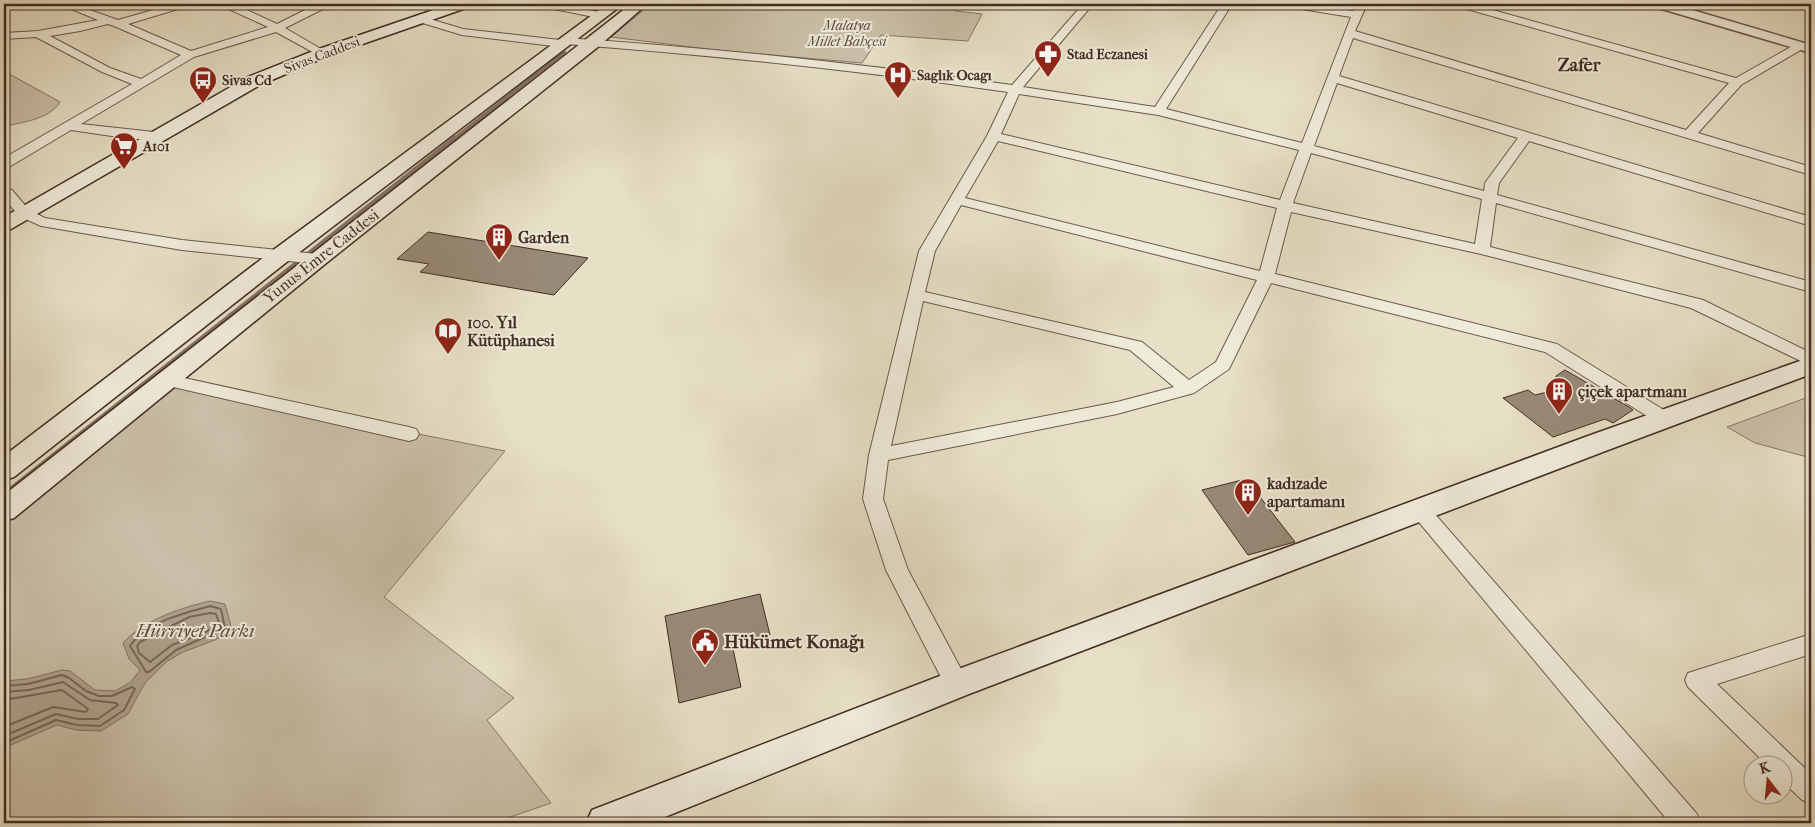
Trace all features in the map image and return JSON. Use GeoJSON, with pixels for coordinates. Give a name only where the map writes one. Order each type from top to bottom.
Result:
{"type":"FeatureCollection","features":[{"type":"Feature","properties":{"kind":"main road","name":"Sivas Caddesi"},"geometry":{"type":"LineString","coordinates":[[4,225],[254,81],[322,53],[464,4]]}},
{"type":"Feature","properties":{"kind":"main road","name":"Yunus Emre Caddesi"},"geometry":{"type":"LineString","coordinates":[[4,470],[563,42],[617,7]]}},
{"type":"Feature","properties":{"kind":"main road","name":"Yunus Emre Caddesi"},"geometry":{"type":"LineString","coordinates":[[4,510],[316,259],[594,43],[617,7]]}},
{"type":"Feature","properties":{"kind":"main road"},"geometry":{"type":"LineString","coordinates":[[605,823],[957,684],[1811,365]]}},
{"type":"Feature","properties":{"kind":"street"},"geometry":{"type":"LineString","coordinates":[[64,4],[113,22],[190,55]]}},
{"type":"Feature","properties":{"kind":"street"},"geometry":{"type":"LineString","coordinates":[[4,36],[38,34],[80,28],[113,22],[184,4]]}},
{"type":"Feature","properties":{"kind":"street"},"geometry":{"type":"LineString","coordinates":[[226,4],[277,28],[322,53]]}},
{"type":"Feature","properties":{"kind":"street"},"geometry":{"type":"LineString","coordinates":[[4,164],[190,55],[277,28],[325,4]]}},
{"type":"Feature","properties":{"kind":"street"},"geometry":{"type":"LineString","coordinates":[[544,4],[617,7]]}},
{"type":"Feature","properties":{"kind":"street"},"geometry":{"type":"LineString","coordinates":[[957,684],[898,570],[876,508],[873,499],[880,455],[927,251],[994,136],[1015,88],[1088,4]]}},
{"type":"Feature","properties":{"kind":"street"},"geometry":{"type":"LineString","coordinates":[[1158,111],[1227,4]]}},
{"type":"Feature","properties":{"kind":"street"},"geometry":{"type":"LineString","coordinates":[[880,455],[1117,408],[1188,389],[1223,365],[1267,276],[1285,206],[1349,32],[1360,9],[1289,4]]}},
{"type":"Feature","properties":{"kind":"street"},"geometry":{"type":"LineString","coordinates":[[1460,4],[1737,82]]}},
{"type":"Feature","properties":{"kind":"street"},"geometry":{"type":"LineString","coordinates":[[1659,4],[1806,47]]}},
{"type":"Feature","properties":{"kind":"street"},"geometry":{"type":"LineString","coordinates":[[420,19],[462,32],[775,60],[1015,88],[1158,111],[1306,147],[1811,287]]}},
{"type":"Feature","properties":{"kind":"street"},"geometry":{"type":"LineString","coordinates":[[1349,32],[1811,171]]}},
{"type":"Feature","properties":{"kind":"street"},"geometry":{"type":"LineString","coordinates":[[38,34],[106,70],[142,83]]}},
{"type":"Feature","properties":{"kind":"street"},"geometry":{"type":"LineString","coordinates":[[1689,135],[1737,82],[1806,47]]}},
{"type":"Feature","properties":{"kind":"street"},"geometry":{"type":"LineString","coordinates":[[1333,78],[1811,222]]}},
{"type":"Feature","properties":{"kind":"street"},"geometry":{"type":"LineString","coordinates":[[68,126],[132,135],[158,136]]}},
{"type":"Feature","properties":{"kind":"street"},"geometry":{"type":"LineString","coordinates":[[994,136],[1285,206],[1482,250],[1697,304],[1811,360]]}},
{"type":"Feature","properties":{"kind":"street"},"geometry":{"type":"LineString","coordinates":[[1482,250],[1492,183],[1526,136]]}},
{"type":"Feature","properties":{"kind":"street"},"geometry":{"type":"LineString","coordinates":[[4,192],[24,213],[41,222],[182,245],[316,259]]}},
{"type":"Feature","properties":{"kind":"street"},"geometry":{"type":"LineString","coordinates":[[957,200],[1551,348],[1665,419]]}},
{"type":"Feature","properties":{"kind":"street"},"geometry":{"type":"LineString","coordinates":[[4,216],[24,213]]}},
{"type":"Feature","properties":{"kind":"street"},"geometry":{"type":"LineString","coordinates":[[917,295],[1136,346],[1188,389]]}},
{"type":"Feature","properties":{"kind":"street"},"geometry":{"type":"LineString","coordinates":[[1151,359],[1206,376]]}},
{"type":"Feature","properties":{"kind":"street"},"geometry":{"type":"LineString","coordinates":[[166,380],[409,434]]}},
{"type":"Feature","properties":{"kind":"street"},"geometry":{"type":"LineString","coordinates":[[1420,510],[1687,823]]}},
{"type":"Feature","properties":{"kind":"street"},"geometry":{"type":"LineString","coordinates":[[1811,644],[1697,680],[1811,791]]}},
{"type":"Feature","properties":{"kind":"green space","name":"Malatya Millet Bahçesi"},"geometry":{"type":"Polygon","coordinates":[[[651,4],[959,4],[955,11],[982,14],[968,41],[881,35],[862,63],[715,50],[611,37],[651,4]]]}},
{"type":"Feature","properties":{"kind":"green space"},"geometry":{"type":"Polygon","coordinates":[[[4,71],[60,102],[49,113],[42,116],[27,122],[4,126],[4,71]]]}},
{"type":"Feature","properties":{"kind":"green space","name":"Hürriyet Parkı"},"geometry":{"type":"Polygon","coordinates":[[[172,386],[505,451],[384,597],[514,698],[487,720],[551,803],[493,823],[4,823],[4,523],[172,386]]]}},
{"type":"Feature","properties":{"kind":"green space"},"geometry":{"type":"Polygon","coordinates":[[[1811,396],[1811,458],[1755,443],[1727,427],[1811,396]]]}},
{"type":"Feature","properties":{"kind":"water"},"geometry":{"type":"Polygon","coordinates":[[[210,601],[225,604],[232,630],[215,640],[183,652],[166,662],[145,683],[128,714],[101,731],[76,730],[57,725],[4,748],[4,681],[27,679],[62,670],[70,671],[95,690],[115,691],[131,682],[140,670],[129,659],[123,643],[152,621],[187,607],[210,601]]]}},
{"type":"Feature","properties":{"kind":"building","name":"Garden"},"geometry":{"type":"Polygon","coordinates":[[[428,232],[588,258],[554,295],[420,272],[429,264],[397,259],[428,232]]]}},
{"type":"Feature","properties":{"kind":"building"},"geometry":{"type":"Polygon","coordinates":[[[1565,370],[1633,410],[1613,423],[1605,419],[1553,437],[1503,398],[1528,390],[1535,395],[1556,390],[1556,376],[1565,370]]]}},
{"type":"Feature","properties":{"kind":"building","name":"kadızade apartamanı"},"geometry":{"type":"Polygon","coordinates":[[[1246,479],[1295,542],[1248,555],[1202,490],[1246,479]]]}},
{"type":"Feature","properties":{"kind":"building","name":"Hükümet Konağı"},"geometry":{"type":"Polygon","coordinates":[[[760,594],[770,635],[732,644],[741,687],[679,703],[665,616],[760,594]]]}},
{"type":"Feature","properties":{"kind":"waterway"},"geometry":{"type":"LineString","coordinates":[[454,139],[564,52]]}},
{"type":"Feature","properties":{"kind":"waterway"},"geometry":{"type":"LineString","coordinates":[[230,316],[455,138]]}},
{"type":"Feature","properties":{"kind":"waterway"},"geometry":{"type":"LineString","coordinates":[[4,495],[232,315]]}},
{"type":"Feature","properties":{"kind":"place","name":"Stad Eczanesi"},"geometry":{"type":"Point","coordinates":[1048,78]}},
{"type":"Feature","properties":{"kind":"place","name":"Saglık Ocagı"},"geometry":{"type":"Point","coordinates":[898,99]}},
{"type":"Feature","properties":{"kind":"place","name":"Sivas Cd"},"geometry":{"type":"Point","coordinates":[203,104]}},
{"type":"Feature","properties":{"kind":"place","name":"A101"},"geometry":{"type":"Point","coordinates":[124,170]}},
{"type":"Feature","properties":{"kind":"place","name":"Garden"},"geometry":{"type":"Point","coordinates":[499,261]}},
{"type":"Feature","properties":{"kind":"place","name":"100. Yıl Kütüphanesi"},"geometry":{"type":"Point","coordinates":[448,355]}},
{"type":"Feature","properties":{"kind":"place","name":"çiçek apartmanı"},"geometry":{"type":"Point","coordinates":[1559,415]}},
{"type":"Feature","properties":{"kind":"place","name":"kadızade apartamanı"},"geometry":{"type":"Point","coordinates":[1248,516]}},
{"type":"Feature","properties":{"kind":"place","name":"Hükümet Konağı"},"geometry":{"type":"Point","coordinates":[705,666]}},
{"type":"Feature","properties":{"kind":"district","name":"Zafer"},"geometry":{"type":"Point","coordinates":[1579,65]}}]}
